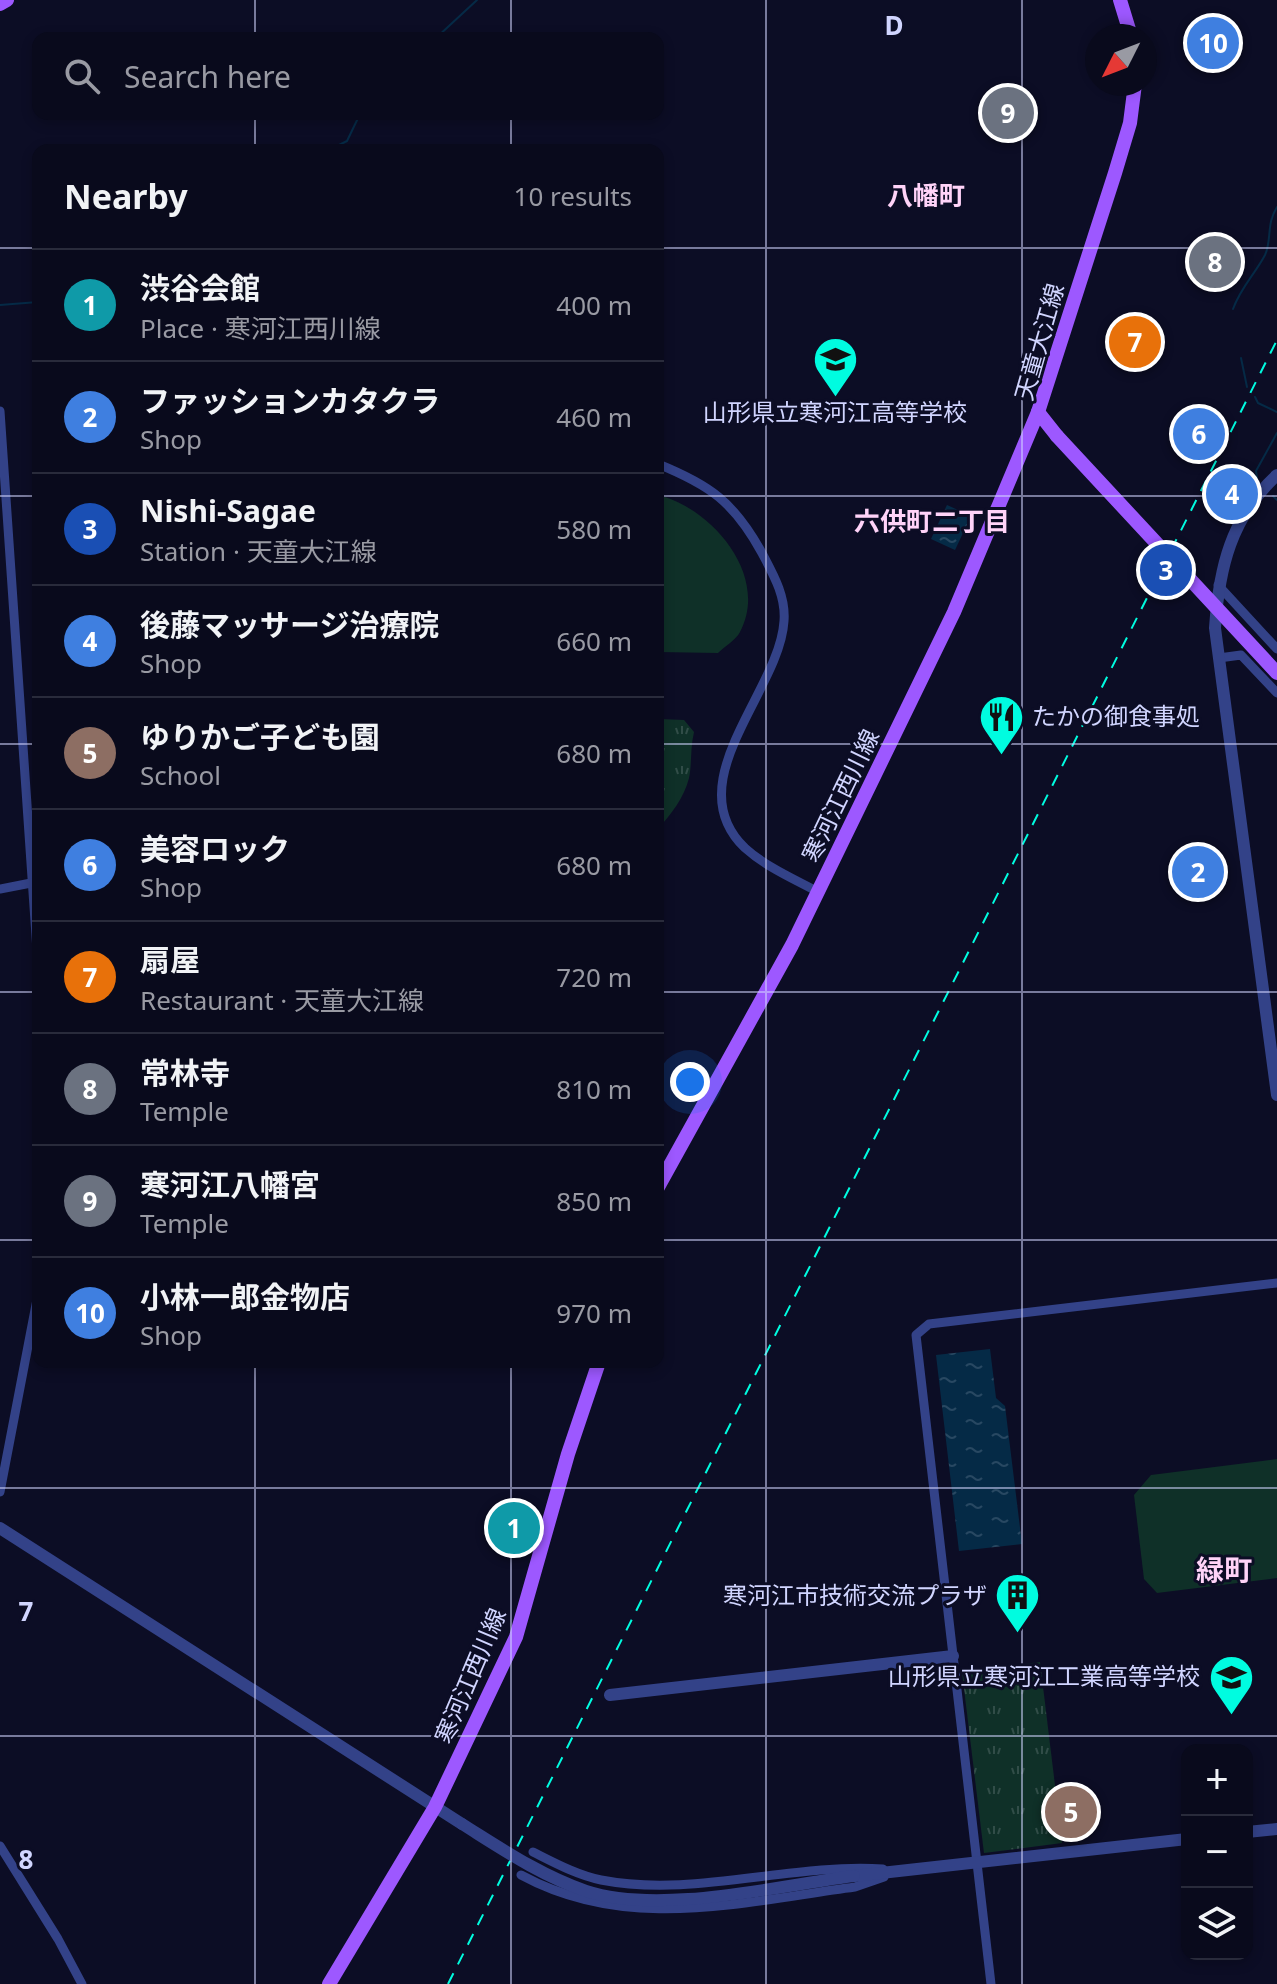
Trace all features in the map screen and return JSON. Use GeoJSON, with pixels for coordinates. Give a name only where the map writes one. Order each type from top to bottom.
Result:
{"type":"FeatureCollection","features":[{"type":"Feature","properties":{"kind":"main road"},"geometry":{"type":"LineString","coordinates":[[0,4],[7,0]]}},
{"type":"Feature","properties":{"kind":"main road"},"geometry":{"type":"LineString","coordinates":[[1120,0],[1127,24]]}},
{"type":"Feature","properties":{"kind":"main road","name":"天童大江線"},"geometry":{"type":"LineString","coordinates":[[1133,96],[1130,123],[1115,173],[1038,412],[1277,673]]}},
{"type":"Feature","properties":{"kind":"main road","name":"寒河江西川線"},"geometry":{"type":"LineString","coordinates":[[664,1176],[818,892],[949,624],[1038,412]]}},
{"type":"Feature","properties":{"kind":"main road","name":"寒河江西川線"},"geometry":{"type":"LineString","coordinates":[[329,1984],[435,1807],[516,1637],[568,1454],[597,1368]]}},
{"type":"Feature","properties":{"kind":"street"},"geometry":{"type":"LineString","coordinates":[[0,411],[32,895]]}},
{"type":"Feature","properties":{"kind":"street"},"geometry":{"type":"LineString","coordinates":[[664,467],[708,486],[725,500],[742,520],[779,588],[784,606],[781,641],[727,761],[722,794],[728,821],[744,847],[818,892]]}},
{"type":"Feature","properties":{"kind":"street"},"geometry":{"type":"LineString","coordinates":[[1277,475],[1235,527],[1218,585],[1215,628],[1277,1095]]}},
{"type":"Feature","properties":{"kind":"street"},"geometry":{"type":"LineString","coordinates":[[1218,585],[1277,649]]}},
{"type":"Feature","properties":{"kind":"street"},"geometry":{"type":"LineString","coordinates":[[1219,658],[1241,655],[1277,693]]}},
{"type":"Feature","properties":{"kind":"street"},"geometry":{"type":"LineString","coordinates":[[0,889],[31,883]]}},
{"type":"Feature","properties":{"kind":"street"},"geometry":{"type":"LineString","coordinates":[[991,1984],[915,1343],[921,1328],[929,1324],[1277,1283]]}},
{"type":"Feature","properties":{"kind":"street"},"geometry":{"type":"LineString","coordinates":[[0,1492],[32,1325]]}},
{"type":"Feature","properties":{"kind":"street"},"geometry":{"type":"LineString","coordinates":[[0,1528],[533,1869],[589,1892],[652,1901],[1181,1840]]}},
{"type":"Feature","properties":{"kind":"street"},"geometry":{"type":"LineString","coordinates":[[610,1695],[953,1656]]}},
{"type":"Feature","properties":{"kind":"street"},"geometry":{"type":"LineString","coordinates":[[1253,1831],[1277,1829]]}},
{"type":"Feature","properties":{"kind":"street"},"geometry":{"type":"LineString","coordinates":[[0,1846],[82,1984]]}},
{"type":"Feature","properties":{"kind":"street"},"geometry":{"type":"LineString","coordinates":[[533,1852],[584,1875],[631,1885],[672,1885],[849,1867],[903,1870]]}},
{"type":"Feature","properties":{"kind":"street"},"geometry":{"type":"LineString","coordinates":[[521,1875],[564,1895],[656,1912],[855,1887],[903,1870]]}},
{"type":"Feature","properties":{"kind":"green space"},"geometry":{"type":"Polygon","coordinates":[[[664,497],[702,517],[732,550],[742,569],[748,590],[747,611],[738,635],[718,653],[664,652],[664,497]]]}},
{"type":"Feature","properties":{"kind":"green space"},"geometry":{"type":"Polygon","coordinates":[[[664,719],[684,720],[694,732],[690,773],[676,805],[664,821],[664,719]]]}},
{"type":"Feature","properties":{"kind":"green space"},"geometry":{"type":"Polygon","coordinates":[[[1277,1459],[1277,1578],[1157,1593],[1144,1579],[1134,1495],[1151,1475],[1277,1459]]]}},
{"type":"Feature","properties":{"kind":"green space"},"geometry":{"type":"Polygon","coordinates":[[[1040,1662],[1062,1843],[984,1853],[962,1672],[1040,1662]]]}},
{"type":"Feature","properties":{"kind":"water"},"geometry":{"type":"Polygon","coordinates":[[[947,505],[971,516],[955,550],[931,539],[947,505]]]}},
{"type":"Feature","properties":{"kind":"water"},"geometry":{"type":"Polygon","coordinates":[[[990,1349],[996,1398],[1005,1406],[1022,1544],[959,1551],[936,1355],[990,1349]]]}},
{"type":"Feature","properties":{"kind":"waterway"},"geometry":{"type":"LineString","coordinates":[[442,32],[477,0]]}},
{"type":"Feature","properties":{"kind":"waterway"},"geometry":{"type":"LineString","coordinates":[[341,144],[347,141],[357,120]]}},
{"type":"Feature","properties":{"kind":"waterway"},"geometry":{"type":"LineString","coordinates":[[1233,309],[1265,255],[1271,220],[1277,207]]}},
{"type":"Feature","properties":{"kind":"waterway"},"geometry":{"type":"LineString","coordinates":[[0,305],[32,302]]}},
{"type":"Feature","properties":{"kind":"waterway"},"geometry":{"type":"LineString","coordinates":[[1241,358],[1247,387]]}},
{"type":"Feature","properties":{"kind":"waterway"},"geometry":{"type":"LineString","coordinates":[[1255,397],[1258,403],[1277,412]]}},
{"type":"Feature","properties":{"kind":"waterway"},"geometry":{"type":"LineString","coordinates":[[1257,478],[1256,471],[1277,433]]}},
{"type":"Feature","properties":{"kind":"waterway"},"geometry":{"type":"LineString","coordinates":[[1273,496],[1277,500]]}},
{"type":"Feature","properties":{"kind":"railway"},"geometry":{"type":"LineString","coordinates":[[448,1984],[1277,340]]}},
{"type":"Feature","properties":{"kind":"place","name":"小林一郎金物店"},"geometry":{"type":"Point","coordinates":[1213,43]}},
{"type":"Feature","properties":{"kind":"place","name":"寒河江八幡宮"},"geometry":{"type":"Point","coordinates":[1008,113]}},
{"type":"Feature","properties":{"kind":"place","name":"常林寺"},"geometry":{"type":"Point","coordinates":[1215,262]}},
{"type":"Feature","properties":{"kind":"place","name":"扇屋"},"geometry":{"type":"Point","coordinates":[1135,342]}},
{"type":"Feature","properties":{"kind":"place","name":"山形県立寒河江高等学校"},"geometry":{"type":"Point","coordinates":[835,398]}},
{"type":"Feature","properties":{"kind":"place","name":"美容ロック"},"geometry":{"type":"Point","coordinates":[1199,434]}},
{"type":"Feature","properties":{"kind":"place","name":"後藤マッサージ治療院"},"geometry":{"type":"Point","coordinates":[1232,494]}},
{"type":"Feature","properties":{"kind":"place","name":"Nishi-Sagae"},"geometry":{"type":"Point","coordinates":[1166,570]}},
{"type":"Feature","properties":{"kind":"place","name":"たかの御食事処"},"geometry":{"type":"Point","coordinates":[1001,756]}},
{"type":"Feature","properties":{"kind":"place","name":"ファッションカタクラ"},"geometry":{"type":"Point","coordinates":[1198,872]}},
{"type":"Feature","properties":{"kind":"place","name":"渋谷会館"},"geometry":{"type":"Point","coordinates":[514,1528]}},
{"type":"Feature","properties":{"kind":"place","name":"寒河江市技術交流プラザ"},"geometry":{"type":"Point","coordinates":[1018,1635]}},
{"type":"Feature","properties":{"kind":"place","name":"山形県立寒河江工業高等学校"},"geometry":{"type":"Point","coordinates":[1231,1716]}},
{"type":"Feature","properties":{"kind":"place","name":"ゆりかご子ども園"},"geometry":{"type":"Point","coordinates":[1071,1812]}},
{"type":"Feature","properties":{"kind":"district","name":"八幡町"},"geometry":{"type":"Point","coordinates":[926,196]}},
{"type":"Feature","properties":{"kind":"district","name":"六供町二丁目"},"geometry":{"type":"Point","coordinates":[932,522]}},
{"type":"Feature","properties":{"kind":"district","name":"緑町"},"geometry":{"type":"Point","coordinates":[1224,1570]}}]}
